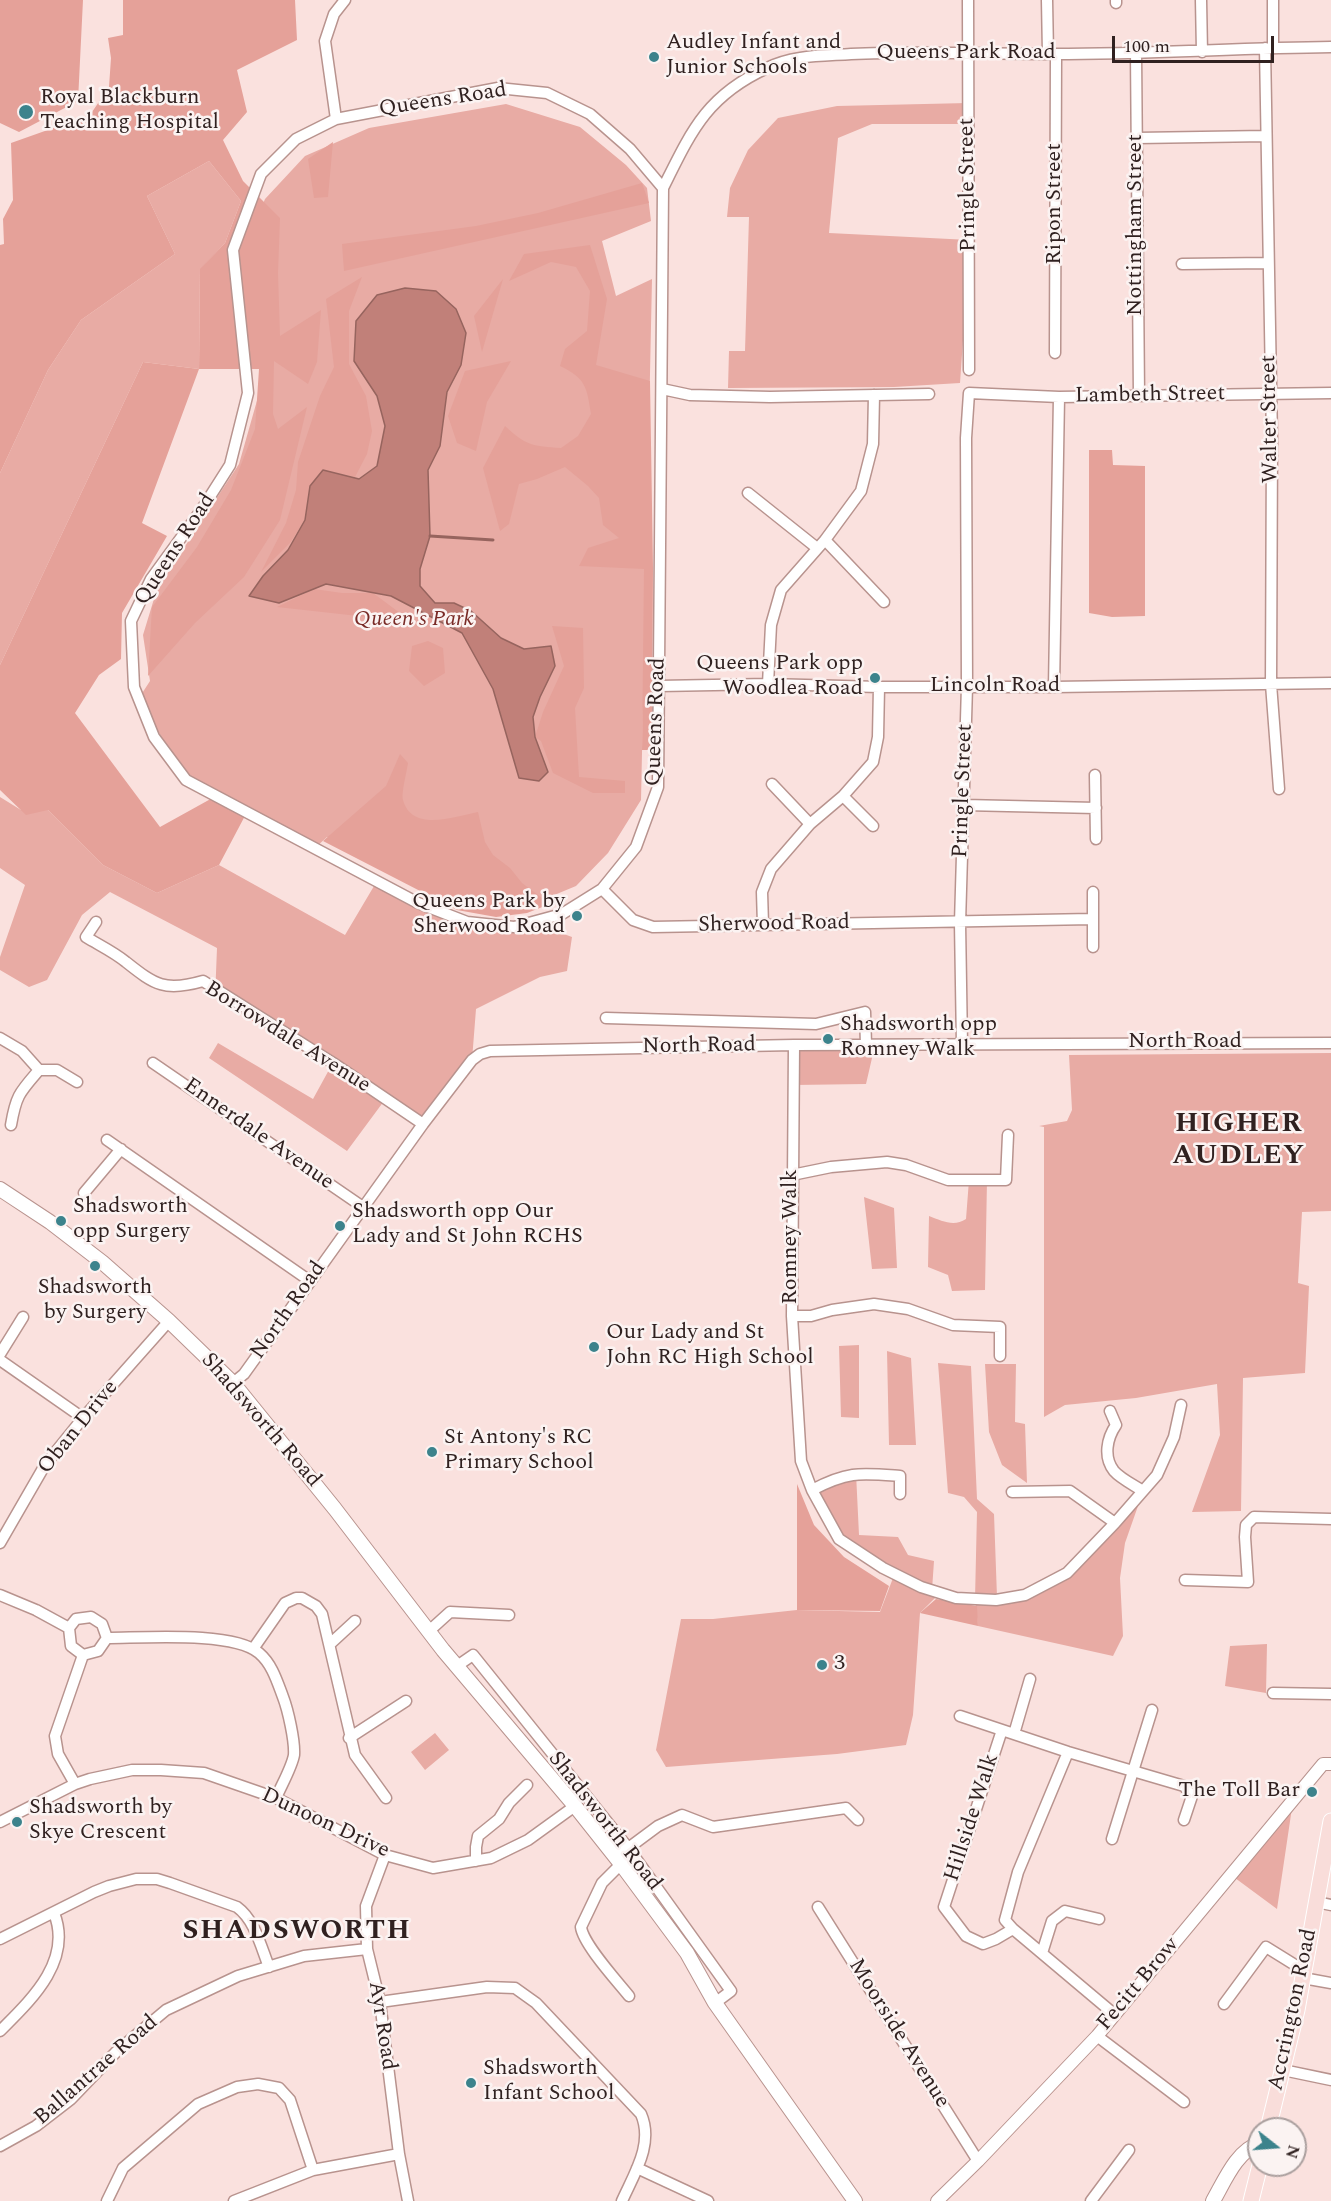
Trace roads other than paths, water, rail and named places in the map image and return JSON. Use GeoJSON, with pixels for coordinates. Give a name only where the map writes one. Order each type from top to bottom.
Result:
{"type":"FeatureCollection","features":[{"type":"Feature","properties":{"kind":"main road","name":"Shadsworth Road"},"geometry":{"type":"LineString","coordinates":[[0,1189],[68,1236],[169,1321],[233,1383],[457,1666],[575,1806],[618,1861],[687,1953],[715,2003],[855,2201]]}},
{"type":"Feature","properties":{"kind":"main road","name":"Accrington Road"},"geometry":{"type":"LineString","coordinates":[[1271,2117],[1304,1973],[1323,1904],[1331,1821]]}},
{"type":"Feature","properties":{"kind":"main road"},"geometry":{"type":"LineString","coordinates":[[1213,2201],[1247,2149]]}},
{"type":"Feature","properties":{"kind":"main road"},"geometry":{"type":"LineString","coordinates":[[1251,2201],[1257,2177]]}},
{"type":"Feature","properties":{"kind":"street"},"geometry":{"type":"LineString","coordinates":[[336,119],[325,41],[333,14],[345,0]]}},
{"type":"Feature","properties":{"kind":"street","name":"Pringle Street"},"geometry":{"type":"LineString","coordinates":[[968,0],[969,370]]}},
{"type":"Feature","properties":{"kind":"street","name":"Ripon Street"},"geometry":{"type":"LineString","coordinates":[[1047,0],[1052,54],[1055,353]]}},
{"type":"Feature","properties":{"kind":"street"},"geometry":{"type":"LineString","coordinates":[[1201,0],[1202,52]]}},
{"type":"Feature","properties":{"kind":"street","name":"Walter Street"},"geometry":{"type":"LineString","coordinates":[[1273,0],[1266,136],[1271,395],[1271,684],[1279,789]]}},
{"type":"Feature","properties":{"kind":"street","name":"Queens Park Road"},"geometry":{"type":"LineString","coordinates":[[663,188],[693,129],[717,100],[744,79],[769,66],[798,57],[880,53],[1202,52],[1331,47]]}},
{"type":"Feature","properties":{"kind":"street","name":"Nottingham Street"},"geometry":{"type":"LineString","coordinates":[[1136,53],[1139,396]]}},
{"type":"Feature","properties":{"kind":"street","name":"Queens Road"},"geometry":{"type":"LineString","coordinates":[[498,88],[547,93],[591,114],[630,149],[663,188],[658,787],[636,848],[602,889],[562,914],[514,927],[467,922],[418,903],[186,780],[154,737],[134,687],[131,621],[151,579],[230,465],[248,393],[233,249],[261,174],[296,139],[336,119],[498,88]]}},
{"type":"Feature","properties":{"kind":"street"},"geometry":{"type":"LineString","coordinates":[[1137,138],[1266,136]]}},
{"type":"Feature","properties":{"kind":"street"},"geometry":{"type":"LineString","coordinates":[[1182,264],[1268,263]]}},
{"type":"Feature","properties":{"kind":"street"},"geometry":{"type":"LineString","coordinates":[[662,389],[690,395],[770,397],[929,394]]}},
{"type":"Feature","properties":{"kind":"street","name":"Pringle Street"},"geometry":{"type":"LineString","coordinates":[[962,1045],[960,923],[967,686],[966,438],[969,393]]}},
{"type":"Feature","properties":{"kind":"street","name":"Lambeth Street"},"geometry":{"type":"LineString","coordinates":[[969,393],[1059,397],[1331,393]]}},
{"type":"Feature","properties":{"kind":"street"},"geometry":{"type":"LineString","coordinates":[[768,684],[771,625],[781,590],[821,544],[861,491],[873,444],[874,395]]}},
{"type":"Feature","properties":{"kind":"street"},"geometry":{"type":"LineString","coordinates":[[1054,687],[1059,397]]}},
{"type":"Feature","properties":{"kind":"street"},"geometry":{"type":"LineString","coordinates":[[748,493],[821,544],[884,602]]}},
{"type":"Feature","properties":{"kind":"street","name":"Lincoln Road"},"geometry":{"type":"LineString","coordinates":[[659,686],[768,684],[879,687],[1054,687],[1331,684]]}},
{"type":"Feature","properties":{"kind":"street"},"geometry":{"type":"LineString","coordinates":[[763,925],[762,892],[771,869],[810,824],[843,796],[873,762],[878,737],[879,687]]}},
{"type":"Feature","properties":{"kind":"street"},"geometry":{"type":"LineString","coordinates":[[1095,776],[1096,839]]}},
{"type":"Feature","properties":{"kind":"street"},"geometry":{"type":"LineString","coordinates":[[772,784],[810,824]]}},
{"type":"Feature","properties":{"kind":"street"},"geometry":{"type":"LineString","coordinates":[[843,796],[873,826]]}},
{"type":"Feature","properties":{"kind":"street"},"geometry":{"type":"LineString","coordinates":[[964,805],[1096,808]]}},
{"type":"Feature","properties":{"kind":"street","name":"Sherwood Road"},"geometry":{"type":"LineString","coordinates":[[602,889],[633,920],[653,927],[1092,919]]}},
{"type":"Feature","properties":{"kind":"street"},"geometry":{"type":"LineString","coordinates":[[1093,892],[1093,947]]}},
{"type":"Feature","properties":{"kind":"street","name":"Borrowdale Avenue"},"geometry":{"type":"LineString","coordinates":[[96,922],[86,937],[125,960],[150,981],[183,986],[202,981],[333,1063],[423,1124]]}},
{"type":"Feature","properties":{"kind":"street"},"geometry":{"type":"LineString","coordinates":[[606,1018],[816,1024],[865,1012],[866,1045]]}},
{"type":"Feature","properties":{"kind":"street"},"geometry":{"type":"LineString","coordinates":[[0,1038],[8,1040],[22,1051],[39,1070]]}},
{"type":"Feature","properties":{"kind":"street","name":"North Road"},"geometry":{"type":"LineString","coordinates":[[233,1383],[244,1374],[423,1124],[472,1060],[480,1054],[490,1051],[794,1045],[1331,1043]]}},
{"type":"Feature","properties":{"kind":"street","name":"Romney Walk"},"geometry":{"type":"LineString","coordinates":[[794,1045],[792,1316],[801,1461],[812,1490],[839,1539],[883,1568],[921,1587],[956,1598],[996,1600],[1025,1595],[1067,1573],[1115,1523],[1157,1474],[1174,1437],[1181,1405]]}},
{"type":"Feature","properties":{"kind":"street","name":"Ennerdale Avenue"},"geometry":{"type":"LineString","coordinates":[[153,1063],[363,1207]]}},
{"type":"Feature","properties":{"kind":"street"},"geometry":{"type":"LineString","coordinates":[[11,1125],[18,1093],[39,1070],[57,1070],[77,1082]]}},
{"type":"Feature","properties":{"kind":"street"},"geometry":{"type":"LineString","coordinates":[[792,1175],[831,1167],[887,1162],[906,1165],[948,1180],[1006,1180],[1008,1135]]}},
{"type":"Feature","properties":{"kind":"street"},"geometry":{"type":"LineString","coordinates":[[106,1140],[310,1281]]}},
{"type":"Feature","properties":{"kind":"street"},"geometry":{"type":"LineString","coordinates":[[84,1193],[121,1149]]}},
{"type":"Feature","properties":{"kind":"street"},"geometry":{"type":"LineString","coordinates":[[792,1316],[811,1316],[865,1305],[908,1309],[953,1325],[1000,1327],[1000,1356]]}},
{"type":"Feature","properties":{"kind":"street"},"geometry":{"type":"LineString","coordinates":[[0,1354],[23,1317]]}},
{"type":"Feature","properties":{"kind":"street","name":"Oban Drive"},"geometry":{"type":"LineString","coordinates":[[0,1543],[45,1465],[83,1418],[169,1321]]}},
{"type":"Feature","properties":{"kind":"street"},"geometry":{"type":"LineString","coordinates":[[0,1360],[83,1418]]}},
{"type":"Feature","properties":{"kind":"street"},"geometry":{"type":"LineString","coordinates":[[1110,1411],[1116,1425],[1109,1435],[1107,1455],[1114,1471],[1143,1491]]}},
{"type":"Feature","properties":{"kind":"street"},"geometry":{"type":"LineString","coordinates":[[812,1490],[832,1479],[864,1473],[900,1476],[900,1494]]}},
{"type":"Feature","properties":{"kind":"street"},"geometry":{"type":"LineString","coordinates":[[1012,1492],[1070,1491],[1115,1523]]}},
{"type":"Feature","properties":{"kind":"street"},"geometry":{"type":"LineString","coordinates":[[1185,1580],[1248,1582],[1246,1525],[1254,1517],[1331,1519]]}},
{"type":"Feature","properties":{"kind":"street"},"geometry":{"type":"LineString","coordinates":[[0,1595],[36,1610],[69,1628]]}},
{"type":"Feature","properties":{"kind":"street"},"geometry":{"type":"LineString","coordinates":[[253,1648],[285,1603],[296,1598],[307,1600],[320,1610],[355,1755],[386,1798]]}},
{"type":"Feature","properties":{"kind":"street"},"geometry":{"type":"LineString","coordinates":[[429,1631],[450,1612],[508,1615]]}},
{"type":"Feature","properties":{"kind":"street"},"geometry":{"type":"LineString","coordinates":[[91,1617],[102,1624],[107,1638],[98,1651],[83,1655],[70,1646],[69,1628],[76,1619],[91,1617]]}},
{"type":"Feature","properties":{"kind":"street"},"geometry":{"type":"LineString","coordinates":[[330,1644],[356,1621]]}},
{"type":"Feature","properties":{"kind":"street"},"geometry":{"type":"LineString","coordinates":[[107,1638],[217,1639],[239,1642],[262,1655],[275,1674],[288,1713],[294,1755],[276,1798]]}},
{"type":"Feature","properties":{"kind":"street"},"geometry":{"type":"LineString","coordinates":[[75,1784],[58,1754],[55,1736],[83,1655]]}},
{"type":"Feature","properties":{"kind":"street","name":"Shadsworth Road"},"geometry":{"type":"LineString","coordinates":[[457,1666],[473,1655],[629,1849],[731,1991],[715,2003]]}},
{"type":"Feature","properties":{"kind":"street"},"geometry":{"type":"LineString","coordinates":[[1014,1734],[1030,1679]]}},
{"type":"Feature","properties":{"kind":"street"},"geometry":{"type":"LineString","coordinates":[[1273,1694],[1331,1694]]}},
{"type":"Feature","properties":{"kind":"street"},"geometry":{"type":"LineString","coordinates":[[350,1738],[406,1701]]}},
{"type":"Feature","properties":{"kind":"street"},"geometry":{"type":"LineString","coordinates":[[1113,1839],[1152,1710]]}},
{"type":"Feature","properties":{"kind":"street"},"geometry":{"type":"LineString","coordinates":[[960,1716],[1068,1752],[1184,1786],[1192,1796],[1184,1820]]}},
{"type":"Feature","properties":{"kind":"street","name":"Hillside Walk"},"geometry":{"type":"LineString","coordinates":[[1002,1730],[944,1907],[966,1936],[983,1944],[1013,1929]]}},
{"type":"Feature","properties":{"kind":"street"},"geometry":{"type":"LineString","coordinates":[[1068,1752],[1018,1872],[1005,1920],[1114,2014]]}},
{"type":"Feature","properties":{"kind":"street","name":"Fecitt Brow"},"geometry":{"type":"LineString","coordinates":[[938,2201],[1097,2036],[1323,1764],[1331,1764]]}},
{"type":"Feature","properties":{"kind":"street","name":"Dunoon Drive"},"geometry":{"type":"LineString","coordinates":[[0,1822],[75,1784],[90,1779],[132,1770],[204,1773],[276,1798],[385,1855],[433,1868],[492,1858],[528,1840],[575,1806]]}},
{"type":"Feature","properties":{"kind":"street"},"geometry":{"type":"LineString","coordinates":[[477,1861],[478,1836],[499,1819],[509,1803],[527,1785]]}},
{"type":"Feature","properties":{"kind":"street"},"geometry":{"type":"LineString","coordinates":[[629,1996],[591,1947],[581,1927],[602,1883],[618,1861],[658,1826],[682,1815],[713,1827],[846,1808],[858,1820]]}},
{"type":"Feature","properties":{"kind":"street","name":"Ayr Road"},"geometry":{"type":"LineString","coordinates":[[385,1855],[366,1906],[367,1949],[380,2002],[399,2154],[408,2201]]}},
{"type":"Feature","properties":{"kind":"street"},"geometry":{"type":"LineString","coordinates":[[0,1939],[109,1886],[136,1879],[157,1879],[237,1907],[253,1928],[269,1967]]}},
{"type":"Feature","properties":{"kind":"street","name":"Moorside Avenue"},"geometry":{"type":"LineString","coordinates":[[818,1907],[978,2161]]}},
{"type":"Feature","properties":{"kind":"street"},"geometry":{"type":"LineString","coordinates":[[1042,1953],[1052,1921],[1065,1911],[1099,1919]]}},
{"type":"Feature","properties":{"kind":"street"},"geometry":{"type":"LineString","coordinates":[[0,2031],[39,1990],[50,1970],[60,1940],[54,1913]]}},
{"type":"Feature","properties":{"kind":"street"},"geometry":{"type":"LineString","coordinates":[[1224,2004],[1266,1947],[1304,1973],[1331,1983]]}},
{"type":"Feature","properties":{"kind":"street","name":"Ballantrae Road"},"geometry":{"type":"LineString","coordinates":[[0,2146],[36,2126],[71,2099],[117,2051],[166,2010],[238,1976],[304,1956],[367,1949]]}},
{"type":"Feature","properties":{"kind":"street"},"geometry":{"type":"LineString","coordinates":[[380,2002],[487,1987],[515,1988],[523,1992],[641,2114],[644,2121],[645,2146],[622,2201]]}},
{"type":"Feature","properties":{"kind":"street"},"geometry":{"type":"LineString","coordinates":[[1097,2036],[1184,2102]]}},
{"type":"Feature","properties":{"kind":"street"},"geometry":{"type":"LineString","coordinates":[[1283,2070],[1331,2080]]}},
{"type":"Feature","properties":{"kind":"street"},"geometry":{"type":"LineString","coordinates":[[107,2201],[123,2168],[198,2104],[237,2087],[258,2084],[279,2088],[290,2100],[313,2170]]}},
{"type":"Feature","properties":{"kind":"street"},"geometry":{"type":"LineString","coordinates":[[1092,2201],[1129,2150]]}},
{"type":"Feature","properties":{"kind":"street"},"geometry":{"type":"LineString","coordinates":[[234,2201],[313,2170],[399,2154]]}},
{"type":"Feature","properties":{"kind":"street"},"geometry":{"type":"LineString","coordinates":[[637,2168],[708,2201]]}},
{"type":"Feature","properties":{"kind":"waterway"},"geometry":{"type":"LineString","coordinates":[[430,536],[493,540]]}},
{"type":"Feature","properties":{"kind":"place","name":"Audley Infant and Junior Schools"},"geometry":{"type":"Point","coordinates":[654,57]}},
{"type":"Feature","properties":{"kind":"place","name":"Royal Blackburn Teaching Hospital"},"geometry":{"type":"Point","coordinates":[26,112]}},
{"type":"Feature","properties":{"kind":"place","name":"Queens Park opp Woodlea Road"},"geometry":{"type":"Point","coordinates":[875,678]}},
{"type":"Feature","properties":{"kind":"place","name":"Queens Park by Sherwood Road"},"geometry":{"type":"Point","coordinates":[577,916]}},
{"type":"Feature","properties":{"kind":"place","name":"Shadsworth opp Romney Walk"},"geometry":{"type":"Point","coordinates":[828,1039]}},
{"type":"Feature","properties":{"kind":"place","name":"Shadsworth opp Surgery"},"geometry":{"type":"Point","coordinates":[61,1221]}},
{"type":"Feature","properties":{"kind":"place","name":"Shadsworth opp Our Lady and St John RCHS"},"geometry":{"type":"Point","coordinates":[340,1226]}},
{"type":"Feature","properties":{"kind":"place","name":"Shadsworth by Surgery"},"geometry":{"type":"Point","coordinates":[95,1266]}},
{"type":"Feature","properties":{"kind":"place","name":"Our Lady and St John RC High School"},"geometry":{"type":"Point","coordinates":[594,1347]}},
{"type":"Feature","properties":{"kind":"place","name":"St Antony's RC Primary School"},"geometry":{"type":"Point","coordinates":[432,1452]}},
{"type":"Feature","properties":{"kind":"place","name":"3"},"geometry":{"type":"Point","coordinates":[822,1665]}},
{"type":"Feature","properties":{"kind":"place","name":"The Toll Bar"},"geometry":{"type":"Point","coordinates":[1312,1792]}},
{"type":"Feature","properties":{"kind":"place","name":"Shadsworth by Skye Crescent"},"geometry":{"type":"Point","coordinates":[17,1822]}},
{"type":"Feature","properties":{"kind":"place","name":"Shadsworth Infant School"},"geometry":{"type":"Point","coordinates":[471,2083]}},
{"type":"Feature","properties":{"kind":"district","name":"HIGHER AUDLEY"},"geometry":{"type":"Point","coordinates":[1239,1142]}},
{"type":"Feature","properties":{"kind":"district","name":"SHADSWORTH"},"geometry":{"type":"Point","coordinates":[297,1933]}},
{"type":"Feature","properties":{"kind":"park label","name":"Queen's Park"},"geometry":{"type":"Point","coordinates":[414,621]}}]}
